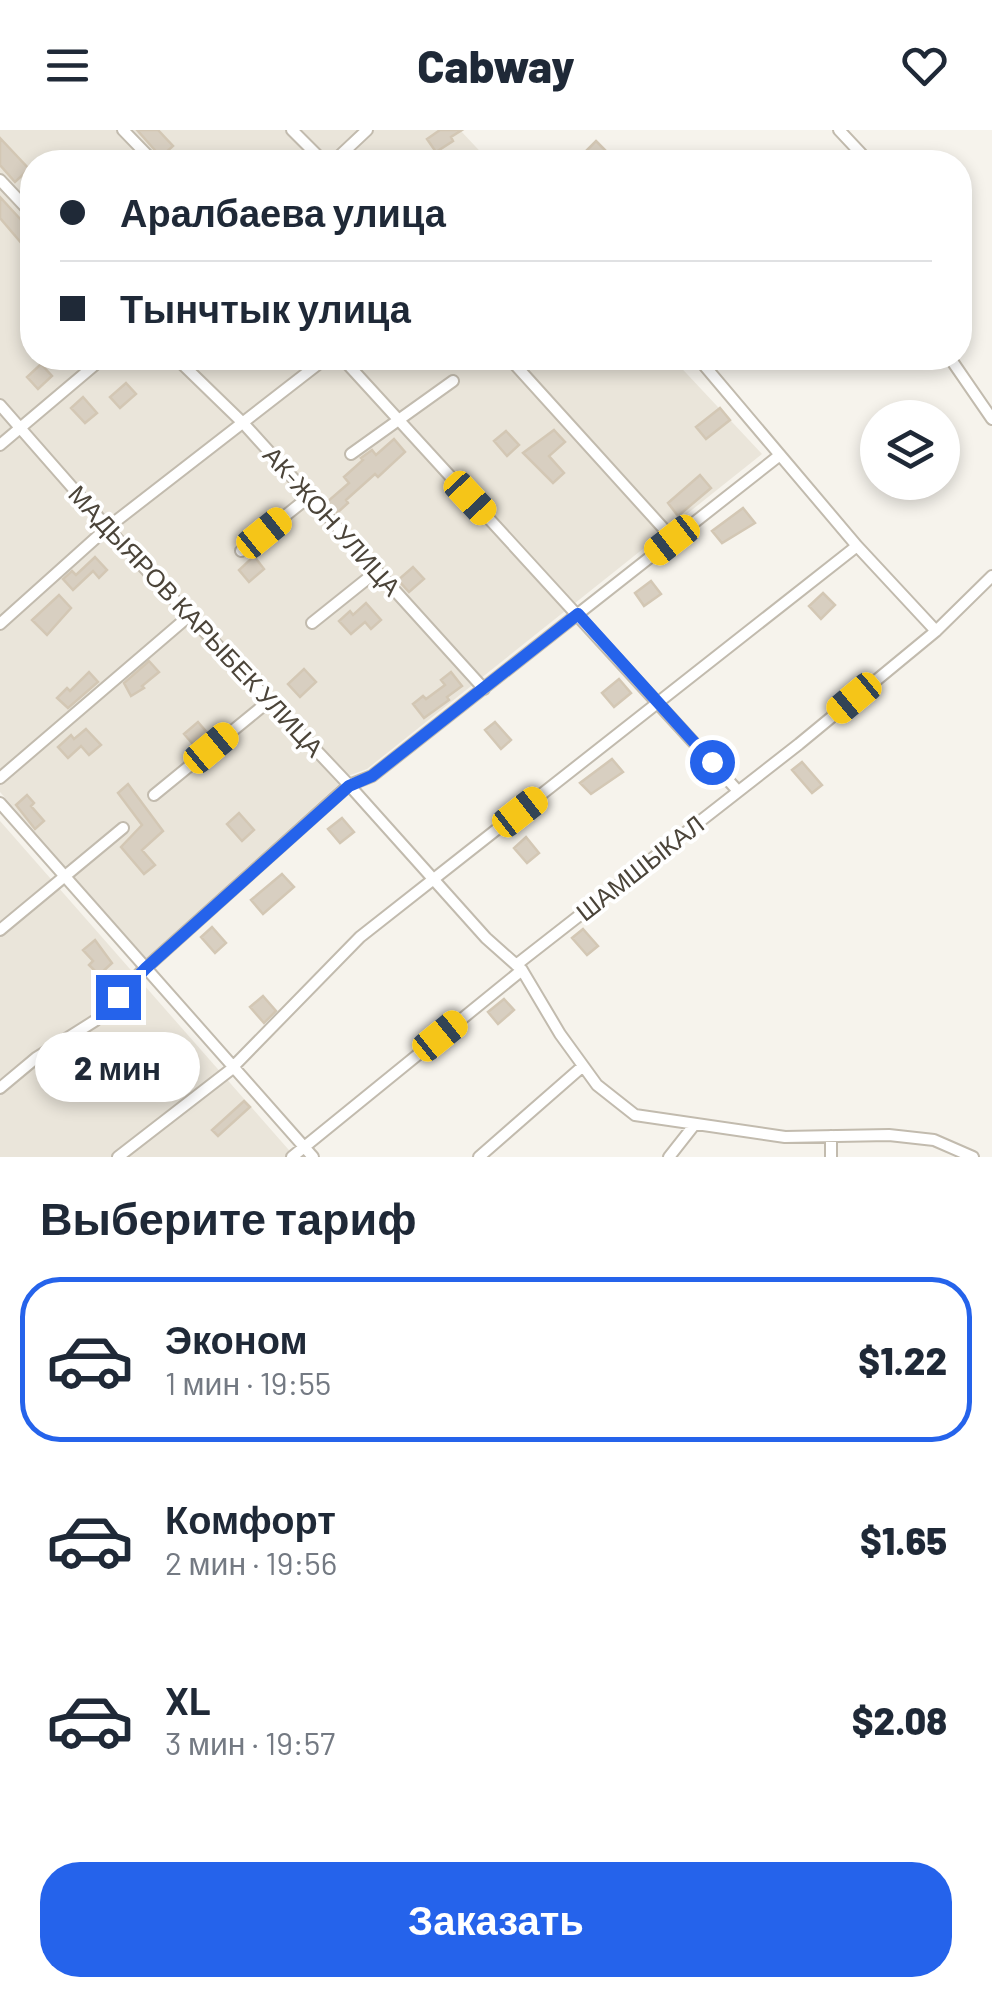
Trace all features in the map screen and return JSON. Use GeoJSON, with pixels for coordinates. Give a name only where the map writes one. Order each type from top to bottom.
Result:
{"type":"FeatureCollection","features":[{"type":"Feature","properties":{"kind":"street"},"geometry":{"type":"LineString","coordinates":[[123,130],[142,150]]}},
{"type":"Feature","properties":{"kind":"street"},"geometry":{"type":"LineString","coordinates":[[292,130],[312,150]]}},
{"type":"Feature","properties":{"kind":"street"},"geometry":{"type":"LineString","coordinates":[[346,150],[367,130]]}},
{"type":"Feature","properties":{"kind":"street"},"geometry":{"type":"LineString","coordinates":[[839,130],[858,150]]}},
{"type":"Feature","properties":{"kind":"street"},"geometry":{"type":"LineString","coordinates":[[0,180],[20,201]]}},
{"type":"Feature","properties":{"kind":"street"},"geometry":{"type":"LineString","coordinates":[[0,445],[89,370]]}},
{"type":"Feature","properties":{"kind":"street","name":"АК-ЖОН УЛИЦА"},"geometry":{"type":"LineString","coordinates":[[188,370],[244,424],[484,688]]}},
{"type":"Feature","properties":{"kind":"street"},"geometry":{"type":"LineString","coordinates":[[0,624],[107,528],[311,370]]}},
{"type":"Feature","properties":{"kind":"street"},"geometry":{"type":"LineString","coordinates":[[353,370],[738,791]]}},
{"type":"Feature","properties":{"kind":"street"},"geometry":{"type":"LineString","coordinates":[[524,370],[672,540]]}},
{"type":"Feature","properties":{"kind":"street"},"geometry":{"type":"LineString","coordinates":[[708,370],[857,546],[936,630]]}},
{"type":"Feature","properties":{"kind":"street"},"geometry":{"type":"LineString","coordinates":[[958,370],[992,418]]}},
{"type":"Feature","properties":{"kind":"street"},"geometry":{"type":"LineString","coordinates":[[351,454],[452,381]]}},
{"type":"Feature","properties":{"kind":"street","name":"МАДЫЯРОВ КАРЫБЕК УЛИЦА"},"geometry":{"type":"LineString","coordinates":[[0,405],[107,528],[486,938],[519,967],[597,1085],[635,1115],[785,1137],[889,1135],[934,1140],[974,1157]]}},
{"type":"Feature","properties":{"kind":"street"},"geometry":{"type":"LineString","coordinates":[[0,1088],[36,1058],[96,1020],[146,968],[349,786],[372,776],[780,455]]}},
{"type":"Feature","properties":{"kind":"street"},"geometry":{"type":"LineString","coordinates":[[241,552],[310,496]]}},
{"type":"Feature","properties":{"kind":"street"},"geometry":{"type":"LineString","coordinates":[[118,1157],[233,1066],[360,938],[857,546]]}},
{"type":"Feature","properties":{"kind":"street"},"geometry":{"type":"LineString","coordinates":[[312,623],[377,571]]}},
{"type":"Feature","properties":{"kind":"street","name":"ШАМШЫКАЛ"},"geometry":{"type":"LineString","coordinates":[[292,1157],[519,967],[936,630],[992,576]]}},
{"type":"Feature","properties":{"kind":"street"},"geometry":{"type":"LineString","coordinates":[[0,778],[189,616]]}},
{"type":"Feature","properties":{"kind":"street"},"geometry":{"type":"LineString","coordinates":[[154,795],[269,701]]}},
{"type":"Feature","properties":{"kind":"street"},"geometry":{"type":"LineString","coordinates":[[0,803],[313,1157]]}},
{"type":"Feature","properties":{"kind":"street"},"geometry":{"type":"LineString","coordinates":[[0,930],[122,828]]}},
{"type":"Feature","properties":{"kind":"street"},"geometry":{"type":"LineString","coordinates":[[480,1157],[583,1066]]}},
{"type":"Feature","properties":{"kind":"street"},"geometry":{"type":"LineString","coordinates":[[669,1157],[695,1124]]}},
{"type":"Feature","properties":{"kind":"street"},"geometry":{"type":"LineString","coordinates":[[830,1136],[830,1157]]}},
{"type":"Feature","properties":{"kind":"shaded area"},"geometry":{"type":"Polygon","coordinates":[[[0,130],[460,130],[479,150],[20,150],[20,370],[683,370],[762,454],[367,769],[348,776],[146,958],[0,792],[0,130]]]}},
{"type":"Feature","properties":{"kind":"shaded area"},"geometry":{"type":"Polygon","coordinates":[[[0,821],[295,1157],[0,1157],[0,821]]]}},
{"type":"Feature","properties":{"kind":"building"},"geometry":{"type":"Polygon","coordinates":[[[137,130],[158,130],[173,146],[155,150],[137,130]]]}},
{"type":"Feature","properties":{"kind":"building"},"geometry":{"type":"Polygon","coordinates":[[[440,130],[462,130],[439,150],[435,150],[427,139],[440,130]]]}},
{"type":"Feature","properties":{"kind":"building"},"geometry":{"type":"Polygon","coordinates":[[[0,138],[20,159],[20,177],[15,182],[0,165],[0,138]]]}},
{"type":"Feature","properties":{"kind":"building"},"geometry":{"type":"Polygon","coordinates":[[[596,141],[605,150],[587,150],[596,141]]]}},
{"type":"Feature","properties":{"kind":"building"},"geometry":{"type":"Polygon","coordinates":[[[0,197],[20,219],[20,242],[0,218],[0,197]]]}},
{"type":"Feature","properties":{"kind":"building"},"geometry":{"type":"Polygon","coordinates":[[[35,370],[46,370],[52,376],[38,389],[27,377],[35,370]]]}},
{"type":"Feature","properties":{"kind":"building"},"geometry":{"type":"Polygon","coordinates":[[[126,383],[136,394],[120,408],[110,397],[126,383]]]}},
{"type":"Feature","properties":{"kind":"building"},"geometry":{"type":"Polygon","coordinates":[[[83,397],[97,413],[85,423],[71,408],[83,397]]]}},
{"type":"Feature","properties":{"kind":"building"},"geometry":{"type":"Polygon","coordinates":[[[720,408],[730,420],[706,439],[696,427],[720,408]]]}},
{"type":"Feature","properties":{"kind":"building"},"geometry":{"type":"Polygon","coordinates":[[[554,430],[565,442],[549,456],[564,473],[553,483],[523,453],[554,430]]]}},
{"type":"Feature","properties":{"kind":"building"},"geometry":{"type":"Polygon","coordinates":[[[506,431],[519,445],[507,456],[494,441],[506,431]]]}},
{"type":"Feature","properties":{"kind":"building"},"geometry":{"type":"Polygon","coordinates":[[[394,439],[405,452],[346,500],[348,503],[337,513],[327,502],[349,483],[344,477],[361,458],[372,450],[376,455],[394,439]]]}},
{"type":"Feature","properties":{"kind":"building"},"geometry":{"type":"Polygon","coordinates":[[[700,475],[711,488],[678,516],[668,503],[700,475]]]}},
{"type":"Feature","properties":{"kind":"building"},"geometry":{"type":"Polygon","coordinates":[[[743,508],[755,523],[722,543],[712,531],[743,508]]]}},
{"type":"Feature","properties":{"kind":"building"},"geometry":{"type":"Polygon","coordinates":[[[254,556],[264,569],[249,582],[239,570],[254,556]]]}},
{"type":"Feature","properties":{"kind":"building"},"geometry":{"type":"Polygon","coordinates":[[[95,557],[107,570],[99,578],[93,571],[73,590],[63,579],[72,571],[76,575],[95,557]]]}},
{"type":"Feature","properties":{"kind":"building"},"geometry":{"type":"Polygon","coordinates":[[[413,567],[424,579],[409,592],[398,580],[413,567]]]}},
{"type":"Feature","properties":{"kind":"building"},"geometry":{"type":"Polygon","coordinates":[[[651,581],[661,594],[644,606],[635,593],[651,581]]]}},
{"type":"Feature","properties":{"kind":"building"},"geometry":{"type":"Polygon","coordinates":[[[823,593],[835,605],[821,619],[809,606],[823,593]]]}},
{"type":"Feature","properties":{"kind":"building"},"geometry":{"type":"Polygon","coordinates":[[[59,595],[71,608],[47,635],[32,620],[59,595]]]}},
{"type":"Feature","properties":{"kind":"building"},"geometry":{"type":"Polygon","coordinates":[[[366,603],[381,620],[371,629],[365,622],[351,634],[339,621],[366,603]]]}},
{"type":"Feature","properties":{"kind":"building"},"geometry":{"type":"Polygon","coordinates":[[[149,661],[159,672],[131,696],[124,683],[149,661]]]}},
{"type":"Feature","properties":{"kind":"building"},"geometry":{"type":"Polygon","coordinates":[[[304,669],[316,682],[300,697],[288,684],[304,669]]]}},
{"type":"Feature","properties":{"kind":"building"},"geometry":{"type":"Polygon","coordinates":[[[89,672],[98,682],[68,708],[57,698],[89,672]]]}},
{"type":"Feature","properties":{"kind":"building"},"geometry":{"type":"Polygon","coordinates":[[[451,672],[462,686],[424,718],[413,704],[445,685],[441,680],[451,672]]]}},
{"type":"Feature","properties":{"kind":"building"},"geometry":{"type":"Polygon","coordinates":[[[619,679],[631,693],[614,707],[602,693],[619,679]]]}},
{"type":"Feature","properties":{"kind":"building"},"geometry":{"type":"Polygon","coordinates":[[[198,722],[211,737],[197,749],[184,734],[198,722]]]}},
{"type":"Feature","properties":{"kind":"building"},"geometry":{"type":"Polygon","coordinates":[[[495,722],[511,740],[501,749],[485,730],[495,722]]]}},
{"type":"Feature","properties":{"kind":"building"},"geometry":{"type":"Polygon","coordinates":[[[86,729],[101,745],[89,755],[81,746],[68,758],[58,747],[71,735],[74,739],[86,729]]]}},
{"type":"Feature","properties":{"kind":"building"},"geometry":{"type":"Polygon","coordinates":[[[612,759],[623,772],[591,794],[580,783],[612,759]]]}},
{"type":"Feature","properties":{"kind":"building"},"geometry":{"type":"Polygon","coordinates":[[[802,762],[822,785],[812,793],[792,770],[802,762]]]}},
{"type":"Feature","properties":{"kind":"building"},"geometry":{"type":"Polygon","coordinates":[[[128,784],[163,831],[142,850],[155,865],[144,874],[121,847],[142,825],[118,793],[128,784]]]}},
{"type":"Feature","properties":{"kind":"building"},"geometry":{"type":"Polygon","coordinates":[[[27,795],[44,821],[35,829],[16,805],[27,795]]]}},
{"type":"Feature","properties":{"kind":"building"},"geometry":{"type":"Polygon","coordinates":[[[239,813],[254,830],[242,841],[227,824],[239,813]]]}},
{"type":"Feature","properties":{"kind":"building"},"geometry":{"type":"Polygon","coordinates":[[[342,818],[354,832],[340,843],[328,829],[342,818]]]}},
{"type":"Feature","properties":{"kind":"building"},"geometry":{"type":"Polygon","coordinates":[[[526,837],[539,853],[527,863],[514,848],[526,837]]]}},
{"type":"Feature","properties":{"kind":"building"},"geometry":{"type":"Polygon","coordinates":[[[282,874],[294,887],[263,914],[251,900],[282,874]]]}},
{"type":"Feature","properties":{"kind":"building"},"geometry":{"type":"Polygon","coordinates":[[[212,927],[226,943],[215,953],[201,937],[212,927]]]}},
{"type":"Feature","properties":{"kind":"building"},"geometry":{"type":"Polygon","coordinates":[[[583,929],[598,946],[587,955],[572,938],[583,929]]]}},
{"type":"Feature","properties":{"kind":"building"},"geometry":{"type":"Polygon","coordinates":[[[95,940],[112,963],[99,975],[89,965],[93,961],[83,950],[95,940]]]}},
{"type":"Feature","properties":{"kind":"building"},"geometry":{"type":"Polygon","coordinates":[[[263,996],[276,1011],[264,1023],[250,1007],[263,996]]]}},
{"type":"Feature","properties":{"kind":"building"},"geometry":{"type":"Polygon","coordinates":[[[504,999],[514,1010],[498,1024],[488,1012],[504,999]]]}},
{"type":"Feature","properties":{"kind":"building"},"geometry":{"type":"Polygon","coordinates":[[[244,1101],[250,1107],[218,1136],[212,1130],[244,1101]]]}},
{"type":"Feature","properties":{"kind":"route"},"geometry":{"type":"LineString","coordinates":[[118,997],[349,786],[372,776],[578,614],[712,762]]}}]}
